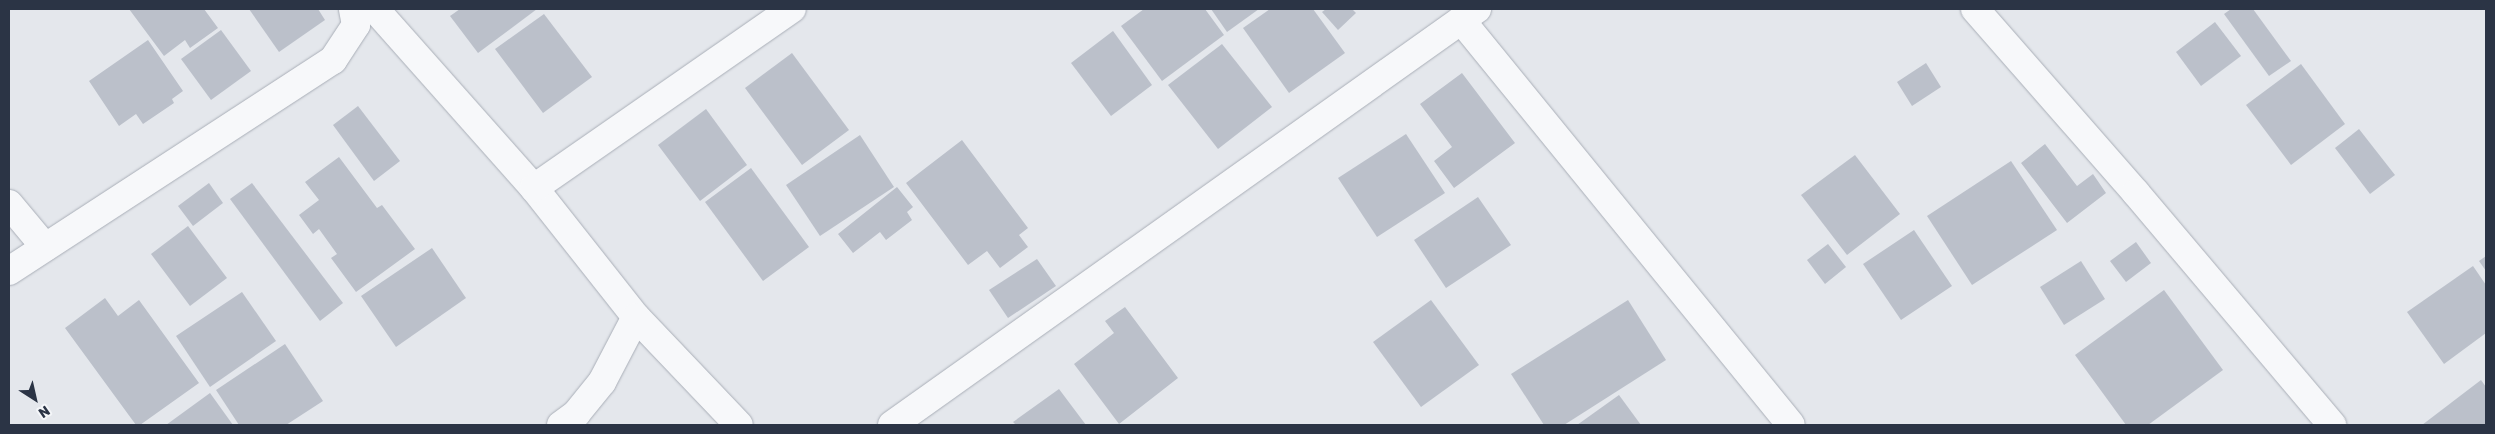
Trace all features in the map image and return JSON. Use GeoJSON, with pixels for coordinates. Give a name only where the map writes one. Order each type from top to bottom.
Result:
{"type":"FeatureCollection","features":[{"type":"Feature","properties":{"kind":"street"},"geometry":{"type":"LineString","coordinates":[[9,272],[333,60],[356,25],[353,9]]}},
{"type":"Feature","properties":{"kind":"street"},"geometry":{"type":"LineString","coordinates":[[375,9],[534,188],[636,316],[738,425]]}},
{"type":"Feature","properties":{"kind":"street"},"geometry":{"type":"LineString","coordinates":[[534,188],[792,9]]}},
{"type":"Feature","properties":{"kind":"street"},"geometry":{"type":"LineString","coordinates":[[1975,9],[2136,193],[2332,425]]}},
{"type":"Feature","properties":{"kind":"street"},"geometry":{"type":"LineString","coordinates":[[892,425],[1469,14],[1791,425]]}},
{"type":"Feature","properties":{"kind":"street"},"geometry":{"type":"LineString","coordinates":[[9,204],[45,247]]}},
{"type":"Feature","properties":{"kind":"street"},"geometry":{"type":"LineString","coordinates":[[561,425],[576,414],[602,382],[636,316]]}},
{"type":"Feature","properties":{"kind":"building"},"geometry":{"type":"Polygon","coordinates":[[[129,9],[204,9],[218,28],[190,48],[185,40],[164,56],[129,9]]]}},
{"type":"Feature","properties":{"kind":"building"},"geometry":{"type":"Polygon","coordinates":[[[249,9],[318,9],[325,20],[279,52],[249,9]]]}},
{"type":"Feature","properties":{"kind":"building"},"geometry":{"type":"Polygon","coordinates":[[[460,9],[537,9],[478,53],[450,16],[460,9]]]}},
{"type":"Feature","properties":{"kind":"building"},"geometry":{"type":"Polygon","coordinates":[[[1144,9],[1205,9],[1224,35],[1162,81],[1121,26],[1144,9]]]}},
{"type":"Feature","properties":{"kind":"building"},"geometry":{"type":"Polygon","coordinates":[[[1211,9],[1259,9],[1227,32],[1211,9]]]}},
{"type":"Feature","properties":{"kind":"building"},"geometry":{"type":"Polygon","coordinates":[[[1270,9],[1313,9],[1345,53],[1289,93],[1243,28],[1270,9]]]}},
{"type":"Feature","properties":{"kind":"building"},"geometry":{"type":"Polygon","coordinates":[[[1326,9],[1352,9],[1356,13],[1338,30],[1322,12],[1326,9]]]}},
{"type":"Feature","properties":{"kind":"building"},"geometry":{"type":"Polygon","coordinates":[[[2231,9],[2253,9],[2291,61],[2269,76],[2224,14],[2231,9]]]}},
{"type":"Feature","properties":{"kind":"building"},"geometry":{"type":"Polygon","coordinates":[[[544,14],[592,77],[543,113],[495,49],[544,14]]]}},
{"type":"Feature","properties":{"kind":"building"},"geometry":{"type":"Polygon","coordinates":[[[2215,22],[2241,56],[2201,86],[2176,52],[2215,22]]]}},
{"type":"Feature","properties":{"kind":"building"},"geometry":{"type":"Polygon","coordinates":[[[221,30],[251,71],[211,100],[181,59],[221,30]]]}},
{"type":"Feature","properties":{"kind":"building"},"geometry":{"type":"Polygon","coordinates":[[[1113,31],[1152,85],[1111,116],[1071,63],[1113,31]]]}},
{"type":"Feature","properties":{"kind":"building"},"geometry":{"type":"Polygon","coordinates":[[[148,40],[183,91],[172,99],[174,103],[143,124],[136,114],[119,126],[89,81],[148,40]]]}},
{"type":"Feature","properties":{"kind":"building"},"geometry":{"type":"Polygon","coordinates":[[[1222,44],[1272,107],[1218,149],[1168,85],[1222,44]]]}},
{"type":"Feature","properties":{"kind":"building"},"geometry":{"type":"Polygon","coordinates":[[[792,53],[849,130],[802,165],[745,88],[792,53]]]}},
{"type":"Feature","properties":{"kind":"building"},"geometry":{"type":"Polygon","coordinates":[[[1926,63],[1941,87],[1912,106],[1897,82],[1926,63]]]}},
{"type":"Feature","properties":{"kind":"building"},"geometry":{"type":"Polygon","coordinates":[[[2301,64],[2345,124],[2291,165],[2246,105],[2301,64]]]}},
{"type":"Feature","properties":{"kind":"building"},"geometry":{"type":"Polygon","coordinates":[[[1462,73],[1515,143],[1454,188],[1434,161],[1452,147],[1420,104],[1462,73]]]}},
{"type":"Feature","properties":{"kind":"building"},"geometry":{"type":"Polygon","coordinates":[[[358,106],[400,161],[374,181],[333,125],[358,106]]]}},
{"type":"Feature","properties":{"kind":"building"},"geometry":{"type":"Polygon","coordinates":[[[706,109],[747,165],[700,201],[658,145],[706,109]]]}},
{"type":"Feature","properties":{"kind":"building"},"geometry":{"type":"Polygon","coordinates":[[[2359,129],[2395,175],[2370,194],[2335,148],[2359,129]]]}},
{"type":"Feature","properties":{"kind":"building"},"geometry":{"type":"Polygon","coordinates":[[[1406,134],[1445,193],[1377,237],[1338,178],[1406,134]]]}},
{"type":"Feature","properties":{"kind":"building"},"geometry":{"type":"Polygon","coordinates":[[[860,135],[894,187],[820,236],[786,185],[860,135]]]}},
{"type":"Feature","properties":{"kind":"building"},"geometry":{"type":"Polygon","coordinates":[[[962,140],[1028,228],[1019,235],[1028,247],[1000,268],[987,251],[968,265],[906,183],[962,140]]]}},
{"type":"Feature","properties":{"kind":"building"},"geometry":{"type":"Polygon","coordinates":[[[2045,144],[2077,186],[2093,174],[2106,193],[2067,223],[2021,163],[2045,144]]]}},
{"type":"Feature","properties":{"kind":"building"},"geometry":{"type":"Polygon","coordinates":[[[1855,155],[1900,214],[1847,255],[1801,195],[1855,155]]]}},
{"type":"Feature","properties":{"kind":"building"},"geometry":{"type":"Polygon","coordinates":[[[339,157],[377,208],[382,205],[415,249],[356,292],[331,258],[337,254],[319,229],[313,234],[299,215],[319,200],[305,182],[339,157]]]}},
{"type":"Feature","properties":{"kind":"building"},"geometry":{"type":"Polygon","coordinates":[[[2011,161],[2057,230],[1972,285],[1927,216],[2011,161]]]}},
{"type":"Feature","properties":{"kind":"building"},"geometry":{"type":"Polygon","coordinates":[[[751,168],[809,247],[763,281],[705,202],[751,168]]]}},
{"type":"Feature","properties":{"kind":"building"},"geometry":{"type":"Polygon","coordinates":[[[209,183],[223,203],[193,226],[178,206],[209,183]]]}},
{"type":"Feature","properties":{"kind":"building"},"geometry":{"type":"Polygon","coordinates":[[[252,183],[343,303],[320,321],[230,199],[252,183]]]}},
{"type":"Feature","properties":{"kind":"building"},"geometry":{"type":"Polygon","coordinates":[[[897,187],[913,207],[907,212],[912,220],[886,240],[880,232],[853,253],[838,234],[897,187]]]}},
{"type":"Feature","properties":{"kind":"building"},"geometry":{"type":"Polygon","coordinates":[[[1478,197],[1511,245],[1446,288],[1414,240],[1478,197]]]}},
{"type":"Feature","properties":{"kind":"building"},"geometry":{"type":"Polygon","coordinates":[[[188,226],[227,278],[190,306],[151,254],[188,226]]]}},
{"type":"Feature","properties":{"kind":"building"},"geometry":{"type":"Polygon","coordinates":[[[1914,230],[1952,286],[1901,320],[1863,264],[1914,230]]]}},
{"type":"Feature","properties":{"kind":"building"},"geometry":{"type":"Polygon","coordinates":[[[2136,242],[2151,263],[2126,282],[2110,261],[2136,242]]]}},
{"type":"Feature","properties":{"kind":"building"},"geometry":{"type":"Polygon","coordinates":[[[1828,244],[1846,267],[1825,284],[1807,260],[1828,244]]]}},
{"type":"Feature","properties":{"kind":"building"},"geometry":{"type":"Polygon","coordinates":[[[432,248],[466,298],[396,347],[361,296],[432,248]]]}},
{"type":"Feature","properties":{"kind":"building"},"geometry":{"type":"Polygon","coordinates":[[[2486,256],[2486,271],[2479,261],[2486,256]]]}},
{"type":"Feature","properties":{"kind":"building"},"geometry":{"type":"Polygon","coordinates":[[[1037,259],[1056,286],[1008,318],[989,290],[1037,259]]]}},
{"type":"Feature","properties":{"kind":"building"},"geometry":{"type":"Polygon","coordinates":[[[2081,261],[2105,299],[2064,325],[2040,287],[2081,261]]]}},
{"type":"Feature","properties":{"kind":"building"},"geometry":{"type":"Polygon","coordinates":[[[2473,266],[2486,285],[2486,333],[2444,364],[2407,312],[2473,266]]]}},
{"type":"Feature","properties":{"kind":"building"},"geometry":{"type":"Polygon","coordinates":[[[2164,290],[2223,370],[2148,425],[2126,425],[2075,355],[2164,290]]]}},
{"type":"Feature","properties":{"kind":"building"},"geometry":{"type":"Polygon","coordinates":[[[242,292],[276,341],[210,387],[176,336],[242,292]]]}},
{"type":"Feature","properties":{"kind":"building"},"geometry":{"type":"Polygon","coordinates":[[[105,298],[118,316],[139,300],[199,383],[140,425],[136,425],[65,328],[105,298]]]}},
{"type":"Feature","properties":{"kind":"building"},"geometry":{"type":"Polygon","coordinates":[[[1431,300],[1479,365],[1421,407],[1373,342],[1431,300]]]}},
{"type":"Feature","properties":{"kind":"building"},"geometry":{"type":"Polygon","coordinates":[[[1628,300],[1666,360],[1564,425],[1544,425],[1511,374],[1628,300]]]}},
{"type":"Feature","properties":{"kind":"building"},"geometry":{"type":"Polygon","coordinates":[[[1125,307],[1178,378],[1119,424],[1074,364],[1114,333],[1105,321],[1125,307]]]}},
{"type":"Feature","properties":{"kind":"building"},"geometry":{"type":"Polygon","coordinates":[[[285,344],[323,401],[286,425],[239,425],[216,390],[285,344]]]}},
{"type":"Feature","properties":{"kind":"building"},"geometry":{"type":"Polygon","coordinates":[[[2481,380],[2486,387],[2486,425],[2422,425],[2481,380]]]}},
{"type":"Feature","properties":{"kind":"building"},"geometry":{"type":"Polygon","coordinates":[[[1059,389],[1086,425],[1016,425],[1013,422],[1059,389]]]}},
{"type":"Feature","properties":{"kind":"building"},"geometry":{"type":"Polygon","coordinates":[[[210,393],[233,425],[166,425],[210,393]]]}},
{"type":"Feature","properties":{"kind":"building"},"geometry":{"type":"Polygon","coordinates":[[[1619,395],[1641,425],[1577,425],[1619,395]]]}}]}
